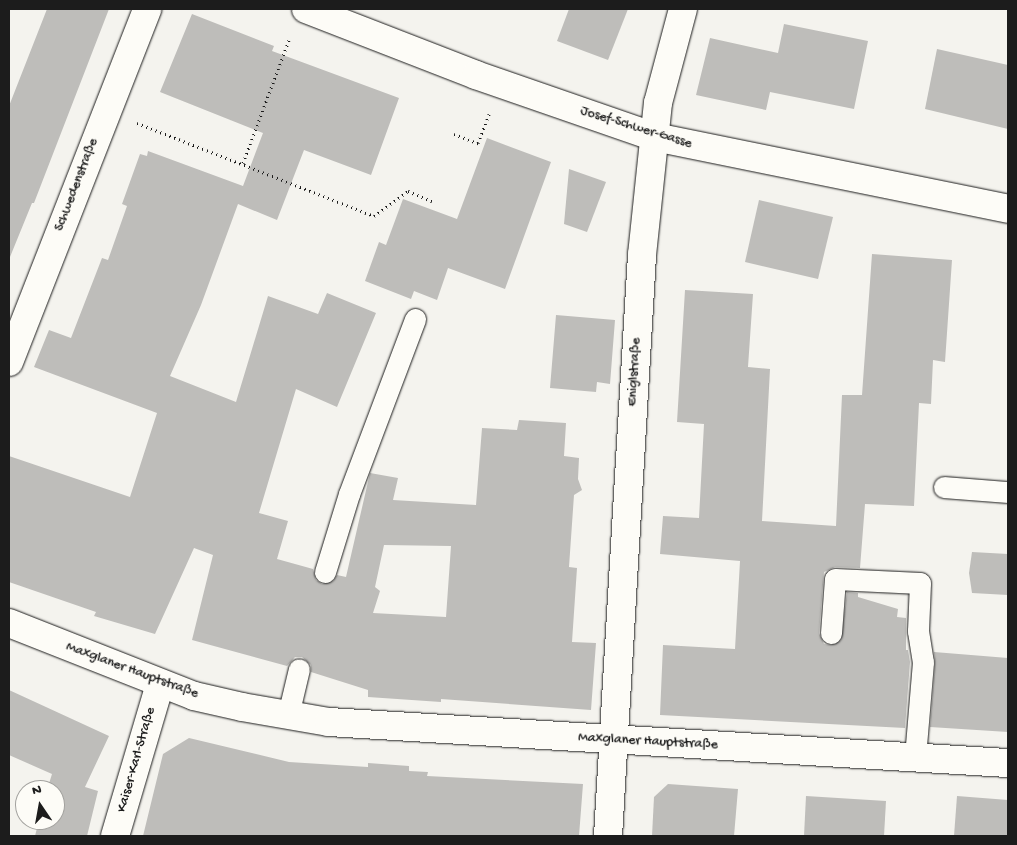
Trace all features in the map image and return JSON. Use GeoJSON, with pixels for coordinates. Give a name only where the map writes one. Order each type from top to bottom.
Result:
{"type":"FeatureCollection","features":[{"type":"Feature","properties":{"kind":"street","name":"Schwedenstraße"},"geometry":{"type":"LineString","coordinates":[[9,362],[147,9]]}},
{"type":"Feature","properties":{"kind":"street","name":"Josef-Schwer-Gasse"},"geometry":{"type":"LineString","coordinates":[[306,9],[502,84],[655,137],[1008,209]]}},
{"type":"Feature","properties":{"kind":"street","name":"Eniglstraße"},"geometry":{"type":"LineString","coordinates":[[608,836],[642,265],[658,103],[682,9]]}},
{"type":"Feature","properties":{"kind":"street","name":"Maxglaner Hauptstraße"},"geometry":{"type":"LineString","coordinates":[[9,623],[160,684],[204,698],[329,722],[1008,763]]}},
{"type":"Feature","properties":{"kind":"street","name":"Kaiser-Karl-Straße"},"geometry":{"type":"LineString","coordinates":[[115,836],[160,684]]}},
{"type":"Feature","properties":{"kind":"lane"},"geometry":{"type":"LineString","coordinates":[[324,572],[349,494],[416,319]]}},
{"type":"Feature","properties":{"kind":"lane"},"geometry":{"type":"LineString","coordinates":[[944,487],[1008,492]]}},
{"type":"Feature","properties":{"kind":"lane"},"geometry":{"type":"LineString","coordinates":[[831,633],[835,579],[920,583],[918,631],[923,662],[916,757]]}},
{"type":"Feature","properties":{"kind":"lane"},"geometry":{"type":"LineString","coordinates":[[288,715],[299,669]]}},
{"type":"Feature","properties":{"kind":"path"},"geometry":{"type":"LineString","coordinates":[[243,163],[291,36]]}},
{"type":"Feature","properties":{"kind":"path"},"geometry":{"type":"LineString","coordinates":[[454,134],[478,142],[502,84]]}},
{"type":"Feature","properties":{"kind":"path"},"geometry":{"type":"LineString","coordinates":[[136,122],[374,216],[408,192],[432,201]]}},
{"type":"Feature","properties":{"kind":"building"},"geometry":{"type":"Polygon","coordinates":[[[47,9],[109,9],[34,203],[32,203],[10,257],[9,106],[47,9]]]}},
{"type":"Feature","properties":{"kind":"building"},"geometry":{"type":"Polygon","coordinates":[[[569,9],[628,9],[608,60],[557,41],[569,9]]]}},
{"type":"Feature","properties":{"kind":"building"},"geometry":{"type":"Polygon","coordinates":[[[192,14],[274,46],[272,51],[399,98],[371,175],[304,150],[277,220],[238,204],[201,305],[170,376],[236,402],[268,296],[318,314],[327,293],[376,313],[337,407],[296,389],[259,513],[288,521],[277,559],[313,569],[316,580],[322,584],[333,581],[337,575],[346,577],[370,473],[398,478],[393,500],[476,505],[482,428],[517,430],[519,420],[566,423],[564,456],[579,458],[578,479],[582,490],[574,495],[569,567],[577,568],[572,642],[596,643],[591,710],[441,699],[441,702],[368,697],[368,690],[311,672],[311,665],[302,657],[295,657],[287,666],[192,640],[213,555],[194,548],[155,634],[94,616],[96,612],[9,582],[9,456],[130,497],[157,413],[34,367],[49,330],[71,338],[102,258],[108,260],[127,206],[122,204],[140,154],[147,156],[148,151],[243,186],[263,133],[160,92],[192,14]],[[384,545],[375,587],[380,591],[373,613],[446,617],[451,546],[384,545]]]}},
{"type":"Feature","properties":{"kind":"building"},"geometry":{"type":"Polygon","coordinates":[[[784,24],[868,41],[854,109],[770,92],[766,110],[696,95],[710,38],[778,53],[784,24]]]}},
{"type":"Feature","properties":{"kind":"building"},"geometry":{"type":"Polygon","coordinates":[[[937,49],[1008,65],[1008,129],[925,109],[937,49]]]}},
{"type":"Feature","properties":{"kind":"building"},"geometry":{"type":"Polygon","coordinates":[[[487,138],[551,162],[505,289],[448,268],[437,300],[414,291],[411,299],[365,281],[379,242],[386,245],[403,199],[457,219],[487,138]]]}},
{"type":"Feature","properties":{"kind":"building"},"geometry":{"type":"Polygon","coordinates":[[[569,169],[606,182],[587,232],[564,224],[569,169]]]}},
{"type":"Feature","properties":{"kind":"building"},"geometry":{"type":"Polygon","coordinates":[[[759,200],[833,217],[818,279],[745,262],[759,200]]]}},
{"type":"Feature","properties":{"kind":"building"},"geometry":{"type":"Polygon","coordinates":[[[872,254],[952,260],[945,362],[933,360],[931,404],[919,403],[914,506],[865,504],[860,568],[835,567],[824,572],[819,633],[824,644],[831,645],[841,640],[847,592],[858,593],[858,597],[898,609],[897,617],[906,618],[906,650],[908,650],[910,662],[905,728],[660,715],[663,645],[735,649],[740,561],[660,554],[663,516],[699,518],[704,424],[677,422],[685,290],[753,294],[748,367],[770,369],[762,521],[836,526],[842,395],[862,395],[872,254]]]}},
{"type":"Feature","properties":{"kind":"building"},"geometry":{"type":"Polygon","coordinates":[[[556,315],[615,320],[610,384],[597,382],[596,392],[550,388],[556,315]]]}},
{"type":"Feature","properties":{"kind":"building"},"geometry":{"type":"Polygon","coordinates":[[[972,552],[1008,554],[1008,595],[972,593],[969,573],[972,552]]]}},
{"type":"Feature","properties":{"kind":"building"},"geometry":{"type":"Polygon","coordinates":[[[934,652],[1008,658],[1008,732],[930,727],[935,663],[934,652]]]}},
{"type":"Feature","properties":{"kind":"building"},"geometry":{"type":"Polygon","coordinates":[[[9,690],[109,736],[85,787],[98,791],[87,836],[35,836],[36,830],[65,830],[65,780],[50,780],[52,774],[9,755],[9,690]]]}},
{"type":"Feature","properties":{"kind":"building"},"geometry":{"type":"Polygon","coordinates":[[[189,738],[289,762],[368,767],[368,763],[409,766],[409,771],[428,772],[427,776],[583,784],[579,836],[143,836],[163,754],[189,738]]]}},
{"type":"Feature","properties":{"kind":"building"},"geometry":{"type":"Polygon","coordinates":[[[668,784],[738,789],[734,836],[652,836],[654,797],[668,784]]]}},
{"type":"Feature","properties":{"kind":"building"},"geometry":{"type":"Polygon","coordinates":[[[806,796],[886,801],[884,836],[804,836],[806,796]]]}},
{"type":"Feature","properties":{"kind":"building"},"geometry":{"type":"Polygon","coordinates":[[[957,796],[1008,800],[1008,836],[954,836],[957,796]]]}}]}
